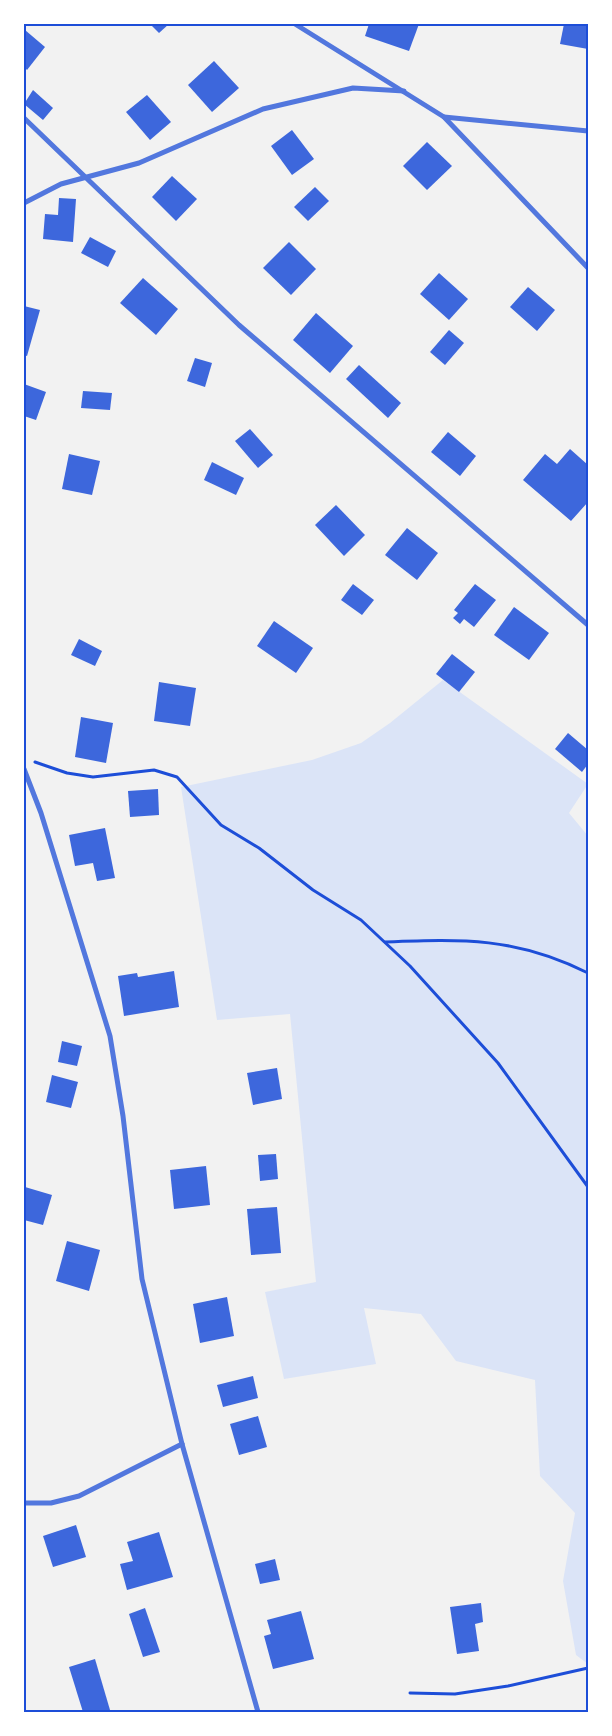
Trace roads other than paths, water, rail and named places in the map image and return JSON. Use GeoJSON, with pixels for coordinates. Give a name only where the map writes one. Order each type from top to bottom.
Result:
{"type":"FeatureCollection","features":[{"type":"Feature","properties":{"kind":"street"},"geometry":{"type":"LineString","coordinates":[[295,24],[444,117],[588,268]]}},
{"type":"Feature","properties":{"kind":"street"},"geometry":{"type":"LineString","coordinates":[[24,202],[62,184],[139,162],[263,109],[353,88],[404,92]]}},
{"type":"Feature","properties":{"kind":"street"},"geometry":{"type":"LineString","coordinates":[[444,117],[588,131]]}},
{"type":"Feature","properties":{"kind":"street"},"geometry":{"type":"LineString","coordinates":[[24,118],[239,325],[588,625]]}},
{"type":"Feature","properties":{"kind":"street"},"geometry":{"type":"LineString","coordinates":[[24,769],[44,822],[110,1036],[123,1116],[142,1279],[182,1444],[258,1712]]}},
{"type":"Feature","properties":{"kind":"street"},"geometry":{"type":"LineString","coordinates":[[24,1503],[51,1503],[79,1496],[182,1444]]}}]}
